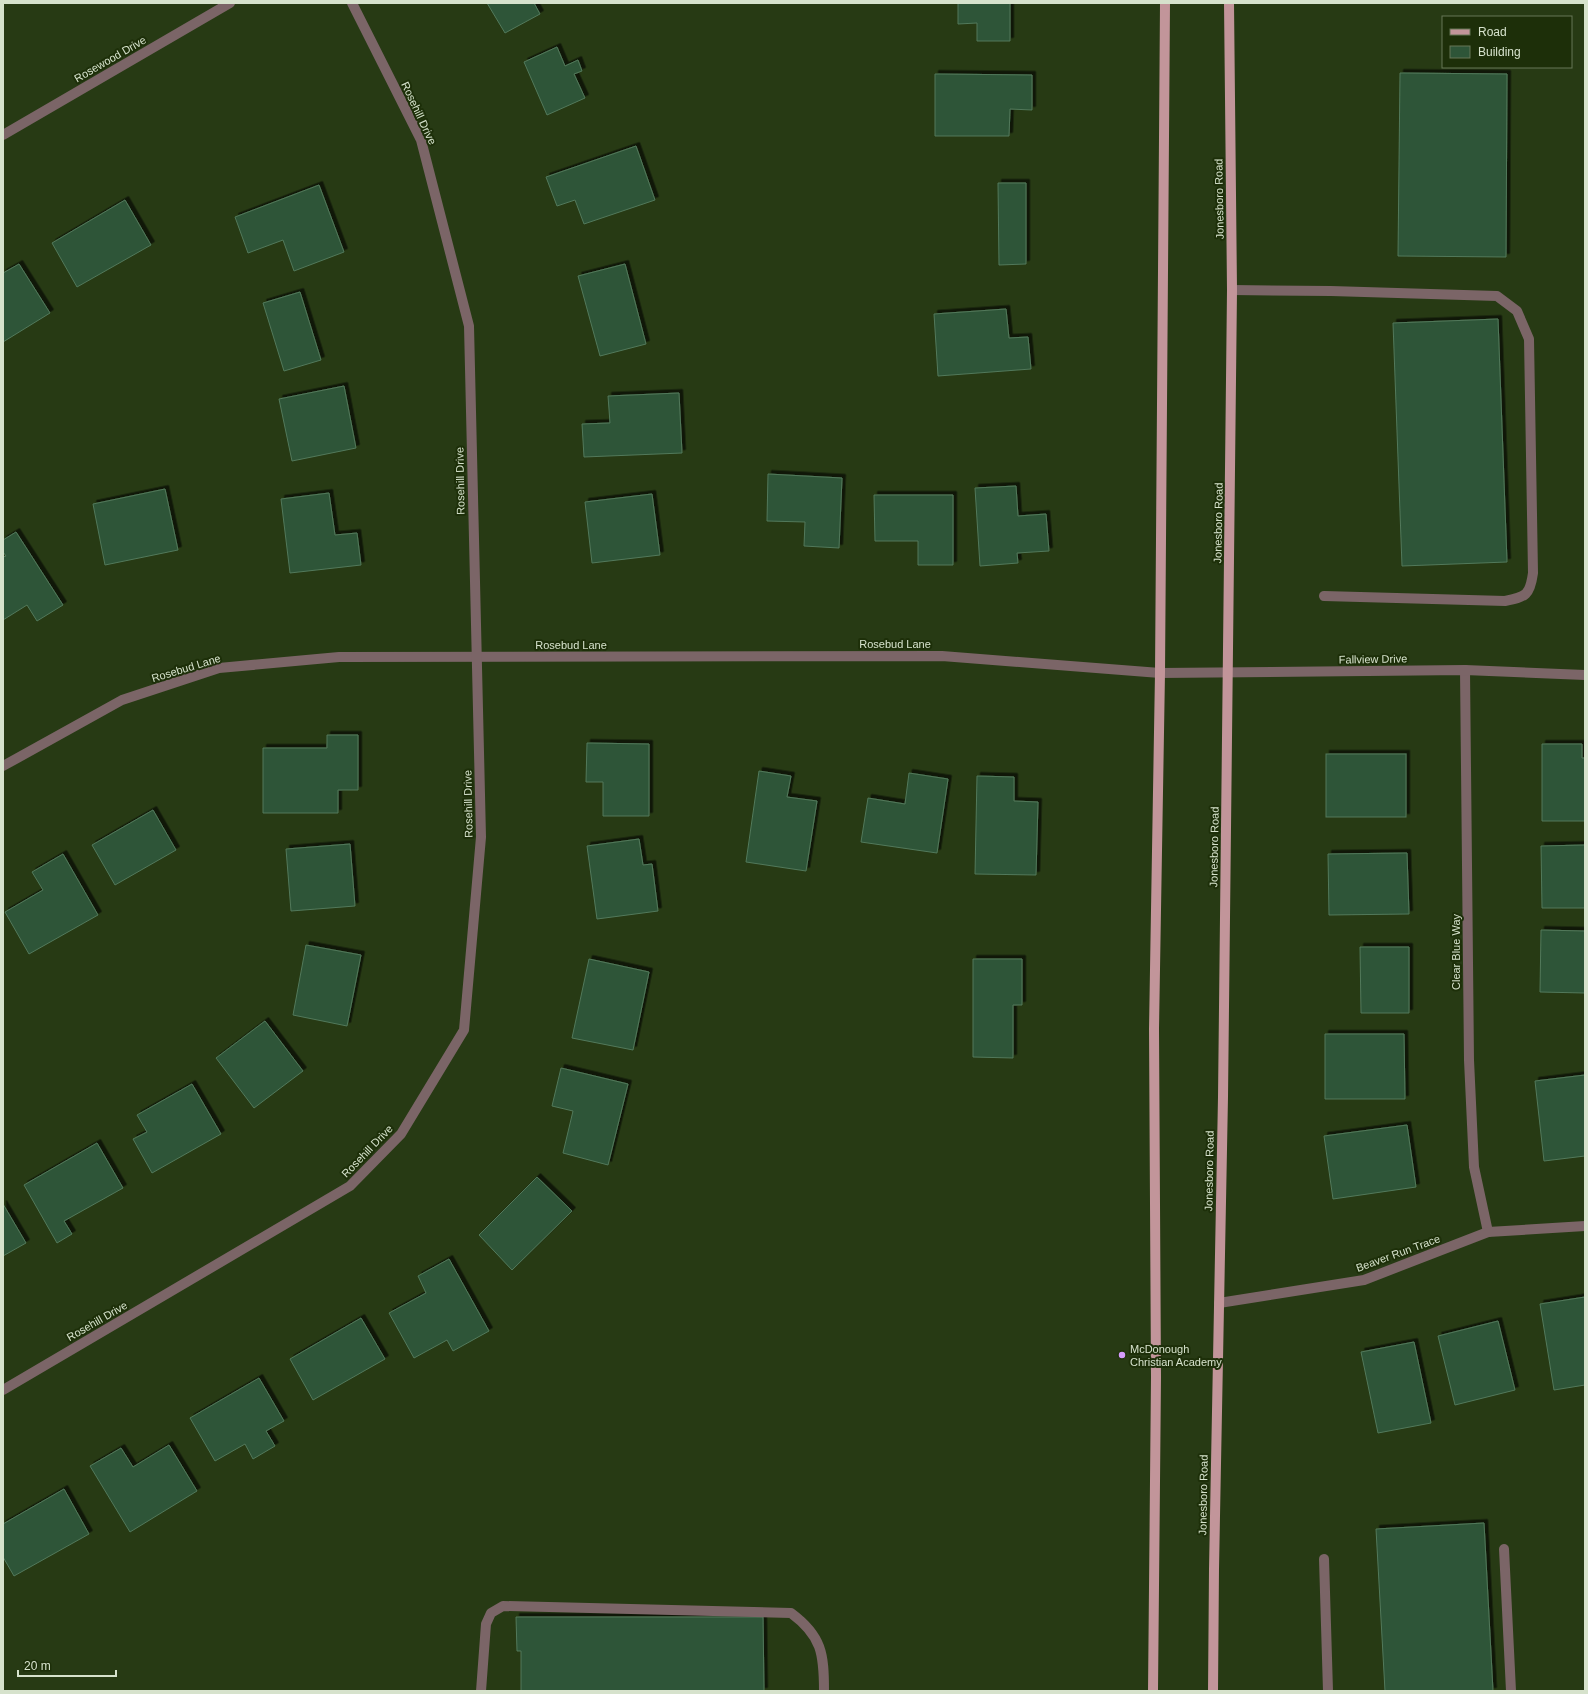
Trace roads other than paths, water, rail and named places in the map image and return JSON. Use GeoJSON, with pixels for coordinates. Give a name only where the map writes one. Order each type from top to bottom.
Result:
{"type":"FeatureCollection","features":[{"type":"Feature","properties":{"kind":"main road"},"geometry":{"type":"LineString","coordinates":[[1153,1691],[1156,1377],[1154,1029],[1160,673],[1164,3]]}},
{"type":"Feature","properties":{"kind":"main road","name":"Jonesboro Road"},"geometry":{"type":"LineString","coordinates":[[1213,1691],[1232,290],[1229,3]]}},
{"type":"Feature","properties":{"kind":"street","name":"Rosewood Drive"},"geometry":{"type":"LineString","coordinates":[[3,135],[230,3]]}},
{"type":"Feature","properties":{"kind":"street","name":"Rosehill Drive"},"geometry":{"type":"LineString","coordinates":[[3,1390],[350,1186],[401,1134],[464,1030],[481,837],[468,326],[421,140],[352,3]]}},
{"type":"Feature","properties":{"kind":"street"},"geometry":{"type":"LineString","coordinates":[[1232,290],[1331,291],[1497,296],[1517,311],[1529,339],[1533,573],[1531,587],[1522,598],[1505,601],[1324,596]]}},
{"type":"Feature","properties":{"kind":"street","name":"Rosebud Lane"},"geometry":{"type":"LineString","coordinates":[[3,766],[122,700],[219,668],[339,658],[942,656],[1160,673]]}},
{"type":"Feature","properties":{"kind":"street","name":"Fallview Drive"},"geometry":{"type":"LineString","coordinates":[[1160,673],[1465,670],[1585,675]]}},
{"type":"Feature","properties":{"kind":"street","name":"Clear Blue Way"},"geometry":{"type":"LineString","coordinates":[[1465,670],[1468,1060],[1474,1167],[1488,1232]]}},
{"type":"Feature","properties":{"kind":"street","name":"Beaver Run Trace"},"geometry":{"type":"LineString","coordinates":[[1219,1303],[1364,1280],[1488,1232],[1585,1226]]}},
{"type":"Feature","properties":{"kind":"street"},"geometry":{"type":"LineString","coordinates":[[1504,1549],[1511,1691]]}},
{"type":"Feature","properties":{"kind":"street"},"geometry":{"type":"LineString","coordinates":[[1324,1559],[1328,1691]]}},
{"type":"Feature","properties":{"kind":"street"},"geometry":{"type":"LineString","coordinates":[[481,1691],[486,1624],[491,1613],[503,1606],[792,1613],[804,1622],[819,1641],[824,1671],[824,1691]]}},
{"type":"Feature","properties":{"kind":"place","name":"McDonough Christian Academy"},"geometry":{"type":"Point","coordinates":[1122,1355]}}]}
